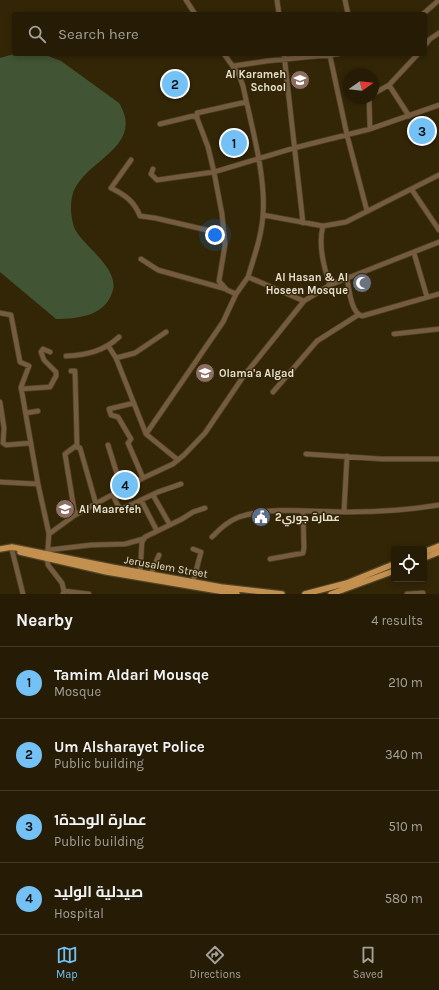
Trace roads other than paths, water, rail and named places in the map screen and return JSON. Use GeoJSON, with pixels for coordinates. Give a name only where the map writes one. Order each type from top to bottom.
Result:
{"type":"FeatureCollection","features":[{"type":"Feature","properties":{"kind":"main road"},"geometry":{"type":"LineString","coordinates":[[427,551],[439,546]]}},
{"type":"Feature","properties":{"kind":"main road"},"geometry":{"type":"LineString","coordinates":[[0,549],[12,547],[47,555]]}},
{"type":"Feature","properties":{"kind":"main road"},"geometry":{"type":"LineString","coordinates":[[0,553],[12,550],[47,555]]}},
{"type":"Feature","properties":{"kind":"main road"},"geometry":{"type":"LineString","coordinates":[[427,557],[439,552]]}},
{"type":"Feature","properties":{"kind":"main road","name":"Jerusalem Street"},"geometry":{"type":"LineString","coordinates":[[47,555],[140,572],[150,576],[282,594]]}},
{"type":"Feature","properties":{"kind":"main road","name":"Jerusalem Street"},"geometry":{"type":"LineString","coordinates":[[47,555],[238,594]]}},
{"type":"Feature","properties":{"kind":"main road"},"geometry":{"type":"LineString","coordinates":[[305,594],[347,584],[391,565]]}},
{"type":"Feature","properties":{"kind":"main road"},"geometry":{"type":"LineString","coordinates":[[331,594],[391,572]]}},
{"type":"Feature","properties":{"kind":"street"},"geometry":{"type":"LineString","coordinates":[[186,0],[194,12]]}},
{"type":"Feature","properties":{"kind":"street"},"geometry":{"type":"LineString","coordinates":[[277,0],[279,12]]}},
{"type":"Feature","properties":{"kind":"street"},"geometry":{"type":"LineString","coordinates":[[345,0],[348,12]]}},
{"type":"Feature","properties":{"kind":"street"},"geometry":{"type":"LineString","coordinates":[[426,12],[438,2]]}},
{"type":"Feature","properties":{"kind":"street"},"geometry":{"type":"LineString","coordinates":[[427,42],[430,38],[439,33]]}},
{"type":"Feature","properties":{"kind":"street"},"geometry":{"type":"LineString","coordinates":[[146,434],[223,322],[236,294],[248,277],[263,216],[258,159],[243,86],[233,66],[226,56]]}},
{"type":"Feature","properties":{"kind":"street"},"geometry":{"type":"LineString","coordinates":[[233,66],[284,57],[330,56],[347,135],[367,211]]}},
{"type":"Feature","properties":{"kind":"street"},"geometry":{"type":"LineString","coordinates":[[379,90],[388,85],[416,56]]}},
{"type":"Feature","properties":{"kind":"street"},"geometry":{"type":"LineString","coordinates":[[284,57],[303,223]]}},
{"type":"Feature","properties":{"kind":"street"},"geometry":{"type":"LineString","coordinates":[[388,85],[410,116]]}},
{"type":"Feature","properties":{"kind":"street"},"geometry":{"type":"LineString","coordinates":[[227,290],[219,281],[225,245],[214,172],[208,147],[197,118],[197,114],[246,102]]}},
{"type":"Feature","properties":{"kind":"street"},"geometry":{"type":"LineString","coordinates":[[369,104],[370,129]]}},
{"type":"Feature","properties":{"kind":"street"},"geometry":{"type":"LineString","coordinates":[[153,169],[151,174],[157,180],[214,172],[294,148],[370,129],[439,105]]}},
{"type":"Feature","properties":{"kind":"street"},"geometry":{"type":"LineString","coordinates":[[160,124],[191,117],[197,118]]}},
{"type":"Feature","properties":{"kind":"street"},"geometry":{"type":"LineString","coordinates":[[131,160],[111,188],[124,195],[135,205],[140,216],[224,234]]}},
{"type":"Feature","properties":{"kind":"street"},"geometry":{"type":"LineString","coordinates":[[263,216],[323,226],[346,222],[412,190],[439,175]]}},
{"type":"Feature","properties":{"kind":"street"},"geometry":{"type":"LineString","coordinates":[[412,190],[439,230]]}},
{"type":"Feature","properties":{"kind":"street"},"geometry":{"type":"LineString","coordinates":[[323,226],[320,235],[326,274],[330,285]]}},
{"type":"Feature","properties":{"kind":"street"},"geometry":{"type":"LineString","coordinates":[[49,534],[75,515],[178,460],[205,433],[243,378],[304,302],[330,285],[439,242]]}},
{"type":"Feature","properties":{"kind":"street"},"geometry":{"type":"LineString","coordinates":[[414,253],[427,298]]}},
{"type":"Feature","properties":{"kind":"street"},"geometry":{"type":"LineString","coordinates":[[141,260],[158,270],[236,294]]}},
{"type":"Feature","properties":{"kind":"street"},"geometry":{"type":"LineString","coordinates":[[248,277],[304,302]]}},
{"type":"Feature","properties":{"kind":"street"},"geometry":{"type":"LineString","coordinates":[[347,278],[355,311],[358,315]]}},
{"type":"Feature","properties":{"kind":"street"},"geometry":{"type":"LineString","coordinates":[[273,392],[317,341],[358,315],[362,316],[377,313],[439,294]]}},
{"type":"Feature","properties":{"kind":"street"},"geometry":{"type":"LineString","coordinates":[[0,313],[11,315],[20,362],[29,366],[22,389],[38,484],[49,534],[47,555],[48,565],[62,583],[63,593],[89,594]]}},
{"type":"Feature","properties":{"kind":"street"},"geometry":{"type":"LineString","coordinates":[[394,334],[439,329]]}},
{"type":"Feature","properties":{"kind":"street"},"geometry":{"type":"LineString","coordinates":[[116,358],[134,353],[166,332]]}},
{"type":"Feature","properties":{"kind":"street"},"geometry":{"type":"LineString","coordinates":[[66,356],[80,355],[109,347],[119,337]]}},
{"type":"Feature","properties":{"kind":"street"},"geometry":{"type":"LineString","coordinates":[[109,347],[116,358],[146,434],[178,460]]}},
{"type":"Feature","properties":{"kind":"street"},"geometry":{"type":"LineString","coordinates":[[22,389],[50,387],[56,376],[56,372],[44,360],[41,352],[43,349],[50,352]]}},
{"type":"Feature","properties":{"kind":"street"},"geometry":{"type":"LineString","coordinates":[[71,371],[75,371],[76,447]]}},
{"type":"Feature","properties":{"kind":"street"},"geometry":{"type":"LineString","coordinates":[[0,402],[4,428],[2,443],[6,445],[31,443]]}},
{"type":"Feature","properties":{"kind":"street"},"geometry":{"type":"LineString","coordinates":[[134,403],[109,409],[111,415],[118,417],[126,428],[131,439],[128,443],[143,478]]}},
{"type":"Feature","properties":{"kind":"street"},"geometry":{"type":"LineString","coordinates":[[26,413],[38,411]]}},
{"type":"Feature","properties":{"kind":"street"},"geometry":{"type":"LineString","coordinates":[[108,445],[122,490]]}},
{"type":"Feature","properties":{"kind":"street"},"geometry":{"type":"LineString","coordinates":[[76,447],[80,448],[96,504]]}},
{"type":"Feature","properties":{"kind":"street"},"geometry":{"type":"LineString","coordinates":[[75,515],[65,454],[76,447]]}},
{"type":"Feature","properties":{"kind":"street"},"geometry":{"type":"LineString","coordinates":[[306,454],[382,459],[439,459]]}},
{"type":"Feature","properties":{"kind":"street"},"geometry":{"type":"LineString","coordinates":[[344,512],[346,456]]}},
{"type":"Feature","properties":{"kind":"street"},"geometry":{"type":"LineString","coordinates":[[0,482],[38,484]]}},
{"type":"Feature","properties":{"kind":"street"},"geometry":{"type":"LineString","coordinates":[[113,495],[118,506],[122,509],[182,484]]}},
{"type":"Feature","properties":{"kind":"street"},"geometry":{"type":"LineString","coordinates":[[153,495],[170,525]]}},
{"type":"Feature","properties":{"kind":"street"},"geometry":{"type":"LineString","coordinates":[[141,500],[157,531]]}},
{"type":"Feature","properties":{"kind":"street"},"geometry":{"type":"LineString","coordinates":[[212,537],[224,526],[241,516],[282,511],[344,512],[439,505]]}},
{"type":"Feature","properties":{"kind":"street"},"geometry":{"type":"LineString","coordinates":[[47,555],[91,545],[125,544],[143,539],[193,512],[205,508]]}},
{"type":"Feature","properties":{"kind":"street"},"geometry":{"type":"LineString","coordinates":[[270,559],[303,553],[302,511]]}},
{"type":"Feature","properties":{"kind":"street"},"geometry":{"type":"LineString","coordinates":[[140,572],[143,539]]}},
{"type":"Feature","properties":{"kind":"street"},"geometry":{"type":"LineString","coordinates":[[193,549],[201,552],[193,582]]}},
{"type":"Feature","properties":{"kind":"street"},"geometry":{"type":"LineString","coordinates":[[12,550],[23,594]]}},
{"type":"Feature","properties":{"kind":"street"},"geometry":{"type":"LineString","coordinates":[[150,576],[159,555]]}},
{"type":"Feature","properties":{"kind":"street"},"geometry":{"type":"LineString","coordinates":[[407,594],[423,593]]}},
{"type":"Feature","properties":{"kind":"place","name":"Al Karameh School"},"geometry":{"type":"Point","coordinates":[300,80]}},
{"type":"Feature","properties":{"kind":"place","name":"Um Alsharayet Police"},"geometry":{"type":"Point","coordinates":[175,84]}},
{"type":"Feature","properties":{"kind":"place","name":"عمارة الوحدة1"},"geometry":{"type":"Point","coordinates":[422,131]}},
{"type":"Feature","properties":{"kind":"place","name":"Tamim Aldari Mousqe"},"geometry":{"type":"Point","coordinates":[234,143]}},
{"type":"Feature","properties":{"kind":"place","name":"Al Hasan & Al Hoseen Mosque"},"geometry":{"type":"Point","coordinates":[362,283]}},
{"type":"Feature","properties":{"kind":"place","name":"Olama'a Algad"},"geometry":{"type":"Point","coordinates":[205,373]}},
{"type":"Feature","properties":{"kind":"place","name":"صيدلية الوليد"},"geometry":{"type":"Point","coordinates":[125,485]}},
{"type":"Feature","properties":{"kind":"place","name":"Al Maarefeh"},"geometry":{"type":"Point","coordinates":[65,509]}},
{"type":"Feature","properties":{"kind":"place","name":"عمارة جوري2"},"geometry":{"type":"Point","coordinates":[261,517]}}]}
